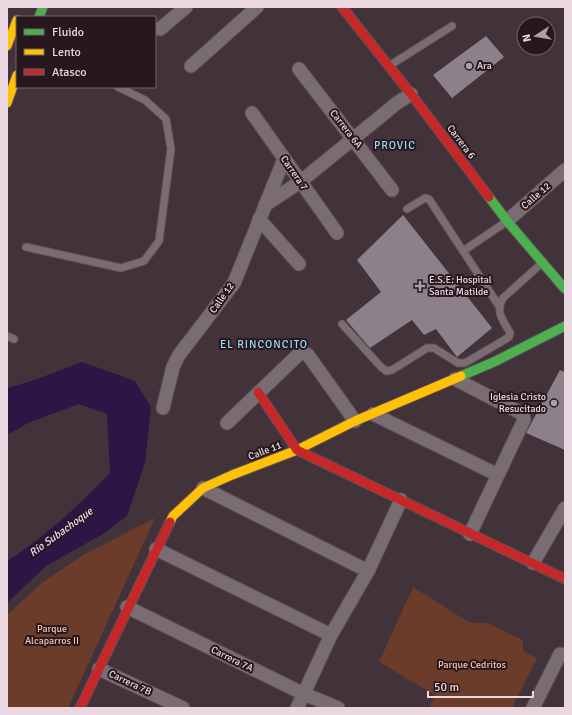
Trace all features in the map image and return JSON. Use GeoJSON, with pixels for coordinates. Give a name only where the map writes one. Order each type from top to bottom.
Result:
{"type":"FeatureCollection","features":[{"type":"Feature","properties":{"kind":"street"},"geometry":{"type":"LineString","coordinates":[[160,29],[186,7]]}},
{"type":"Feature","properties":{"kind":"street"},"geometry":{"type":"LineString","coordinates":[[191,66],[257,7]]}},
{"type":"Feature","properties":{"kind":"street","name":"Carrera 6"},"geometry":{"type":"LineString","coordinates":[[342,7],[411,94],[507,221],[565,289]]}},
{"type":"Feature","properties":{"kind":"street"},"geometry":{"type":"LineString","coordinates":[[7,46],[14,35]]}},
{"type":"Feature","properties":{"kind":"street","name":"Carrera 6A"},"geometry":{"type":"LineString","coordinates":[[299,69],[392,190]]}},
{"type":"Feature","properties":{"kind":"street"},"geometry":{"type":"LineString","coordinates":[[7,103],[16,78]]}},
{"type":"Feature","properties":{"kind":"street"},"geometry":{"type":"LineString","coordinates":[[265,205],[300,182],[352,138],[411,94]]}},
{"type":"Feature","properties":{"kind":"street","name":"Carrera 7"},"geometry":{"type":"LineString","coordinates":[[252,113],[337,233]]}},
{"type":"Feature","properties":{"kind":"street","name":"Calle 12"},"geometry":{"type":"LineString","coordinates":[[163,408],[173,367],[179,355],[234,283],[284,159]]}},
{"type":"Feature","properties":{"kind":"street","name":"Calle 12"},"geometry":{"type":"LineString","coordinates":[[507,221],[565,170]]}},
{"type":"Feature","properties":{"kind":"street"},"geometry":{"type":"LineString","coordinates":[[259,219],[299,264]]}},
{"type":"Feature","properties":{"kind":"street","name":"Calle 11"},"geometry":{"type":"LineString","coordinates":[[80,708],[165,529],[173,516],[203,488],[297,450],[372,414],[496,361],[565,326]]}},
{"type":"Feature","properties":{"kind":"street"},"geometry":{"type":"LineString","coordinates":[[227,423],[299,354],[304,353],[308,355],[355,422]]}},
{"type":"Feature","properties":{"kind":"street"},"geometry":{"type":"LineString","coordinates":[[455,379],[519,412],[523,415],[524,420],[470,534]]}},
{"type":"Feature","properties":{"kind":"street"},"geometry":{"type":"LineString","coordinates":[[258,392],[297,450],[470,534],[564,577]]}},
{"type":"Feature","properties":{"kind":"street"},"geometry":{"type":"LineString","coordinates":[[372,414],[498,474]]}},
{"type":"Feature","properties":{"kind":"street"},"geometry":{"type":"LineString","coordinates":[[203,488],[368,571]]}},
{"type":"Feature","properties":{"kind":"street"},"geometry":{"type":"LineString","coordinates":[[297,708],[331,635],[368,571],[401,500]]}},
{"type":"Feature","properties":{"kind":"street"},"geometry":{"type":"LineString","coordinates":[[533,563],[565,508]]}},
{"type":"Feature","properties":{"kind":"street"},"geometry":{"type":"LineString","coordinates":[[156,550],[331,635]]}},
{"type":"Feature","properties":{"kind":"street","name":"Carrera 7A"},"geometry":{"type":"LineString","coordinates":[[127,607],[304,694],[338,708]]}},
{"type":"Feature","properties":{"kind":"street"},"geometry":{"type":"LineString","coordinates":[[533,708],[563,655]]}},
{"type":"Feature","properties":{"kind":"street","name":"Carrera 7B"},"geometry":{"type":"LineString","coordinates":[[99,669],[183,708]]}},
{"type":"Feature","properties":{"kind":"lane"},"geometry":{"type":"LineString","coordinates":[[389,66],[452,26]]}},
{"type":"Feature","properties":{"kind":"lane"},"geometry":{"type":"LineString","coordinates":[[26,247],[121,268],[144,261],[159,241],[171,149],[166,119],[145,100],[120,88]]}},
{"type":"Feature","properties":{"kind":"lane"},"geometry":{"type":"LineString","coordinates":[[342,324],[381,367],[386,370],[392,370],[431,347],[461,364],[465,363],[509,337],[510,333],[500,313],[499,306],[429,199],[425,198],[407,209]]}},
{"type":"Feature","properties":{"kind":"lane"},"geometry":{"type":"LineString","coordinates":[[463,251],[507,221]]}},
{"type":"Feature","properties":{"kind":"lane"},"geometry":{"type":"LineString","coordinates":[[499,306],[503,298],[543,263]]}},
{"type":"Feature","properties":{"kind":"green space","name":"Parque Alcaparros II"},"geometry":{"type":"Polygon","coordinates":[[[155,518],[68,708],[7,708],[7,615],[42,583],[83,555],[155,518]]]}},
{"type":"Feature","properties":{"kind":"green space","name":"Parque Cedritos"},"geometry":{"type":"Polygon","coordinates":[[[413,587],[470,623],[487,623],[523,640],[523,651],[537,658],[512,708],[429,708],[435,695],[379,662],[413,587]]]}},
{"type":"Feature","properties":{"kind":"water","name":"Río Subachoque"},"geometry":{"type":"Polygon","coordinates":[[[82,362],[135,381],[151,407],[145,463],[127,516],[103,534],[46,566],[7,603],[7,561],[35,542],[61,520],[110,473],[107,414],[79,404],[28,423],[7,435],[7,388],[32,381],[82,362]]]}},
{"type":"Feature","properties":{"kind":"building","name":"Ara"},"geometry":{"type":"Polygon","coordinates":[[[486,36],[504,57],[452,98],[433,75],[486,36]]]}},
{"type":"Feature","properties":{"kind":"building"},"geometry":{"type":"Polygon","coordinates":[[[403,215],[492,328],[457,357],[436,329],[424,335],[412,320],[370,348],[346,320],[381,292],[357,260],[403,215]]]}},
{"type":"Feature","properties":{"kind":"building","name":"Iglesia Cristo Resucitado"},"geometry":{"type":"Polygon","coordinates":[[[560,370],[565,372],[565,450],[526,433],[560,370]]]}},
{"type":"Feature","properties":{"kind":"traffic: fast"},"geometry":{"type":"LineString","coordinates":[[39,16],[43,7]]}},
{"type":"Feature","properties":{"kind":"traffic: fast"},"geometry":{"type":"LineString","coordinates":[[489,197],[507,221],[565,289]]}},
{"type":"Feature","properties":{"kind":"traffic: fast"},"geometry":{"type":"LineString","coordinates":[[461,376],[496,361],[565,326]]}},
{"type":"Feature","properties":{"kind":"traffic: slow"},"geometry":{"type":"LineString","coordinates":[[7,46],[16,23]]}},
{"type":"Feature","properties":{"kind":"traffic: slow"},"geometry":{"type":"LineString","coordinates":[[7,103],[16,78]]}},
{"type":"Feature","properties":{"kind":"traffic: slow"},"geometry":{"type":"LineString","coordinates":[[170,522],[173,516],[203,488],[297,450],[355,421],[461,376]]}},
{"type":"Feature","properties":{"kind":"traffic: jam"},"geometry":{"type":"LineString","coordinates":[[342,7],[411,94],[489,197]]}},
{"type":"Feature","properties":{"kind":"traffic: jam"},"geometry":{"type":"LineString","coordinates":[[258,392],[297,450],[565,579]]}},
{"type":"Feature","properties":{"kind":"traffic: jam"},"geometry":{"type":"LineString","coordinates":[[80,708],[170,522]]}},
{"type":"Feature","properties":{"kind":"place","name":"Ara"},"geometry":{"type":"Point","coordinates":[469,66]}},
{"type":"Feature","properties":{"kind":"place","name":"E.S.E. Hospital Santa Matilde"},"geometry":{"type":"Point","coordinates":[420,286]}},
{"type":"Feature","properties":{"kind":"place","name":"Iglesia Cristo Resucitado"},"geometry":{"type":"Point","coordinates":[554,403]}},
{"type":"Feature","properties":{"kind":"district","name":"PROVIC"},"geometry":{"type":"Point","coordinates":[395,145]}},
{"type":"Feature","properties":{"kind":"district","name":"EL RINCONCITO"},"geometry":{"type":"Point","coordinates":[264,344]}}]}
